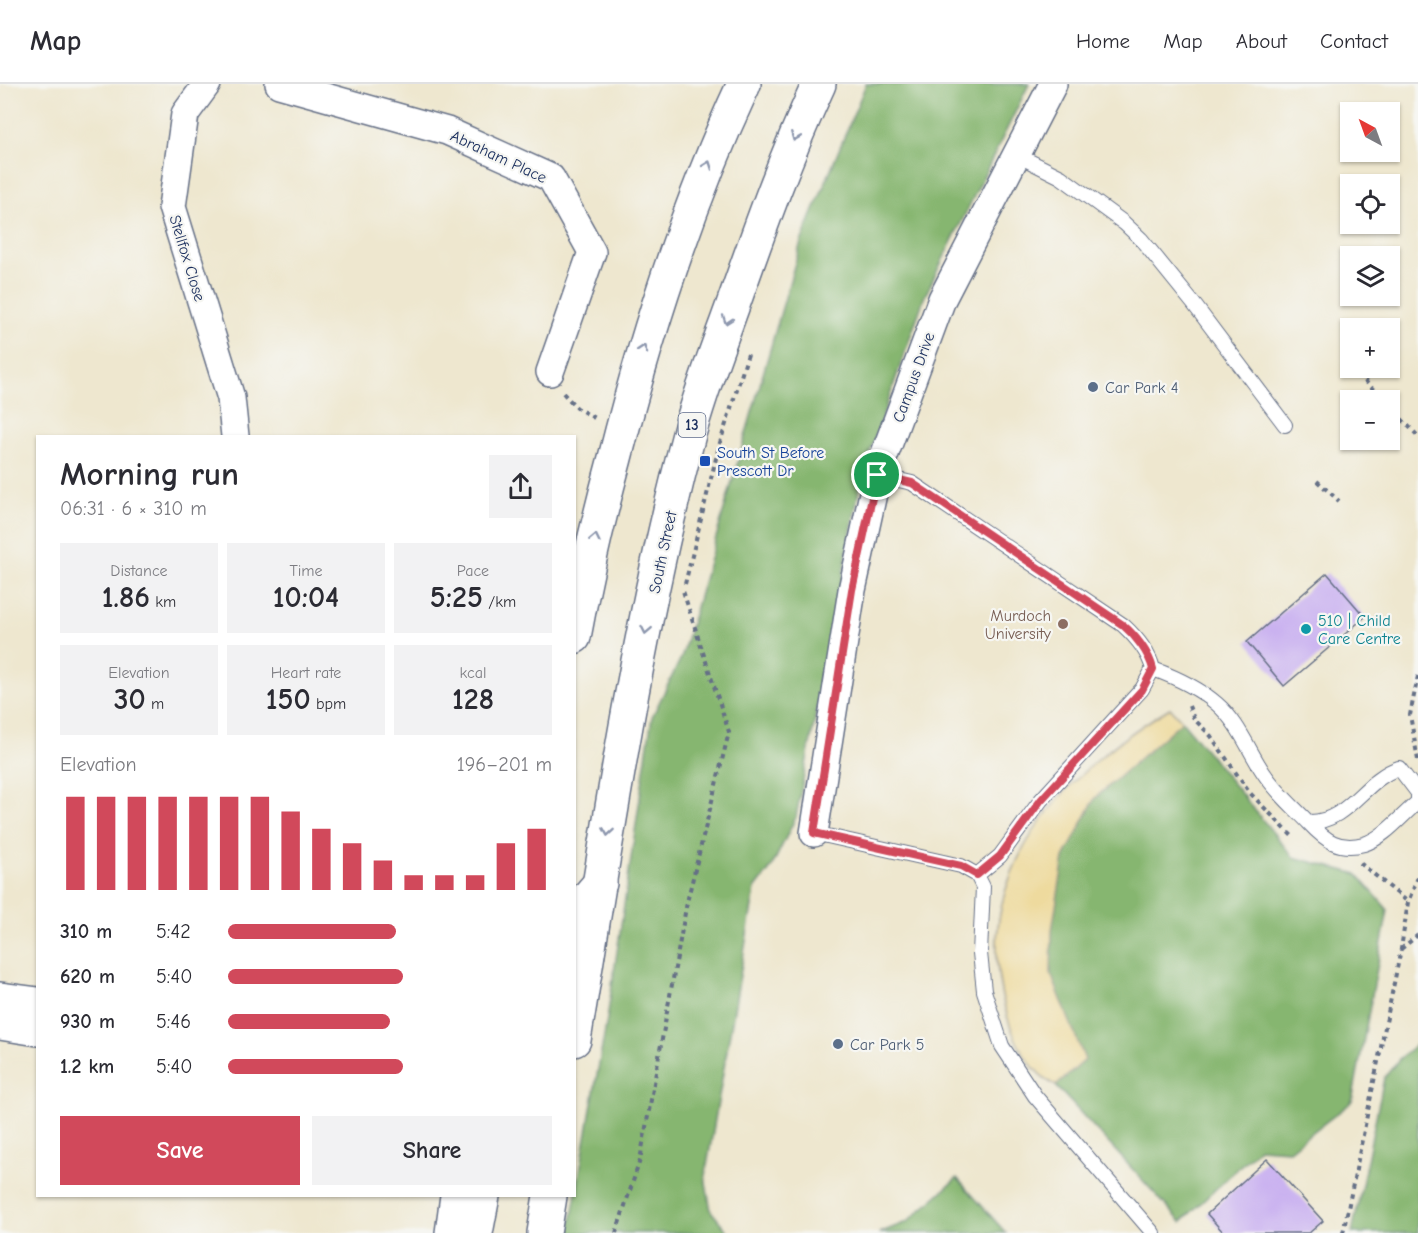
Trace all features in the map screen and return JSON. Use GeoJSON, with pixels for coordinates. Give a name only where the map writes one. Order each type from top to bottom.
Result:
{"type":"FeatureCollection","features":[{"type":"Feature","properties":{"kind":"main road"},"geometry":{"type":"LineString","coordinates":[[576,627],[598,523],[642,351],[715,147],[744,84]]}},
{"type":"Feature","properties":{"kind":"main road","name":"South Street"},"geometry":{"type":"LineString","coordinates":[[576,1028],[616,781],[664,539],[689,435],[757,236],[797,131],[819,84]]}},
{"type":"Feature","properties":{"kind":"main road"},"geometry":{"type":"LineString","coordinates":[[576,911],[600,883]]}},
{"type":"Feature","properties":{"kind":"main road"},"geometry":{"type":"LineString","coordinates":[[0,999],[36,1004]]}},
{"type":"Feature","properties":{"kind":"main road"},"geometry":{"type":"LineString","coordinates":[[0,1023],[36,1029]]}},
{"type":"Feature","properties":{"kind":"main road"},"geometry":{"type":"LineString","coordinates":[[452,1233],[457,1197]]}},
{"type":"Feature","properties":{"kind":"main road"},"geometry":{"type":"LineString","coordinates":[[476,1233],[483,1197]]}},
{"type":"Feature","properties":{"kind":"main road"},"geometry":{"type":"LineString","coordinates":[[544,1233],[550,1197]]}},
{"type":"Feature","properties":{"kind":"street","name":"Stellfox Close"},"geometry":{"type":"LineString","coordinates":[[207,84],[185,114],[172,207],[231,398],[235,435]]}},
{"type":"Feature","properties":{"kind":"street","name":"Abraham Place"},"geometry":{"type":"LineString","coordinates":[[279,84],[447,131],[551,178],[592,252],[550,372]]}},
{"type":"Feature","properties":{"kind":"street","name":"Campus Drive"},"geometry":{"type":"LineString","coordinates":[[814,833],[852,590],[877,475],[942,299],[1015,153],[1053,84]]}},
{"type":"Feature","properties":{"kind":"lane"},"geometry":{"type":"LineString","coordinates":[[1015,153],[1060,177],[1124,223],[1141,239],[1193,303],[1285,425]]}},
{"type":"Feature","properties":{"kind":"lane"},"geometry":{"type":"LineString","coordinates":[[877,475],[912,483],[1123,625],[1143,648],[1153,669],[1174,676],[1216,704],[1234,722],[1264,774],[1286,802],[1309,822],[1319,835],[1332,844],[1348,847],[1366,843],[1418,802],[1418,794],[1399,768],[1389,771],[1347,808],[1325,823],[1309,822]]}},
{"type":"Feature","properties":{"kind":"lane"},"geometry":{"type":"LineString","coordinates":[[977,875],[1000,856],[1041,800],[1142,690],[1153,669]]}},
{"type":"Feature","properties":{"kind":"lane"},"geometry":{"type":"LineString","coordinates":[[814,833],[961,866],[977,875],[984,892],[980,953],[984,991],[1002,1047],[1035,1096],[1153,1233]]}},
{"type":"Feature","properties":{"kind":"path"},"geometry":{"type":"LineString","coordinates":[[616,1233],[640,1160],[687,902],[729,732],[683,593],[720,446],[753,342]]}},
{"type":"Feature","properties":{"kind":"path"},"geometry":{"type":"LineString","coordinates":[[1362,378],[1374,390]]}},
{"type":"Feature","properties":{"kind":"path"},"geometry":{"type":"LineString","coordinates":[[1400,417],[1418,436]]}},
{"type":"Feature","properties":{"kind":"path"},"geometry":{"type":"LineString","coordinates":[[1317,481],[1339,501]]}},
{"type":"Feature","properties":{"kind":"path"},"geometry":{"type":"LineString","coordinates":[[1418,676],[1410,715],[1418,760]]}},
{"type":"Feature","properties":{"kind":"path"},"geometry":{"type":"LineString","coordinates":[[1343,1233],[1401,950],[1408,902],[1418,877]]}},
{"type":"Feature","properties":{"kind":"path"},"geometry":{"type":"LineString","coordinates":[[1401,950],[1418,935]]}},
{"type":"Feature","properties":{"kind":"green space"},"geometry":{"type":"Polygon","coordinates":[[[866,84],[1029,84],[924,298],[862,475],[796,817],[771,868],[755,889],[705,1177],[711,1211],[729,1233],[569,1233],[607,1019],[652,717],[682,656],[801,242],[866,84]]]}},
{"type":"Feature","properties":{"kind":"green space"},"geometry":{"type":"Polygon","coordinates":[[[1182,721],[1293,857],[1357,874],[1388,910],[1352,1102],[1289,1150],[1259,1148],[1181,1222],[1056,1086],[1085,1060],[1051,974],[1052,930],[1064,858],[1095,798],[1182,721]]]}},
{"type":"Feature","properties":{"kind":"green space"},"geometry":{"type":"Polygon","coordinates":[[[1418,1043],[1418,1233],[1352,1233],[1384,1078],[1400,1058],[1418,1043]]]}},
{"type":"Feature","properties":{"kind":"green space"},"geometry":{"type":"Polygon","coordinates":[[[957,1178],[1006,1233],[879,1233],[907,1222],[957,1178]]]}},
{"type":"Feature","properties":{"kind":"sand"},"geometry":{"type":"Polygon","coordinates":[[[1170,708],[1182,721],[1095,798],[1064,858],[1052,930],[1051,974],[1085,1060],[1056,1086],[1029,1063],[1017,1043],[1005,1008],[997,959],[1000,914],[1012,871],[1033,832],[1061,796],[1093,763],[1130,734],[1170,708]]]}},
{"type":"Feature","properties":{"kind":"building","name":"510 | Child Care Centre"},"geometry":{"type":"Polygon","coordinates":[[[1327,573],[1365,617],[1284,686],[1247,642],[1327,573]]]}},
{"type":"Feature","properties":{"kind":"building"},"geometry":{"type":"Polygon","coordinates":[[[1267,1159],[1323,1221],[1309,1233],[1224,1233],[1207,1214],[1267,1159]]]}},
{"type":"Feature","properties":{"kind":"place","name":"Car Park 4"},"geometry":{"type":"Point","coordinates":[1093,387]}},
{"type":"Feature","properties":{"kind":"place","name":"South St Before Prescott Dr"},"geometry":{"type":"Point","coordinates":[705,461]}},
{"type":"Feature","properties":{"kind":"place","name":"Murdoch University"},"geometry":{"type":"Point","coordinates":[1063,624]}},
{"type":"Feature","properties":{"kind":"place","name":"510 | Child Care Centre"},"geometry":{"type":"Point","coordinates":[1306,629]}},
{"type":"Feature","properties":{"kind":"place","name":"Car Park 5"},"geometry":{"type":"Point","coordinates":[838,1044]}},
{"type":"Feature","properties":{"kind":"route"},"geometry":{"type":"LineString","coordinates":[[877,475],[912,483],[1126,627],[1143,648],[1153,669],[1142,690],[1041,800],[1000,856],[977,875],[967,867],[814,833],[852,590],[877,475]]}}]}
